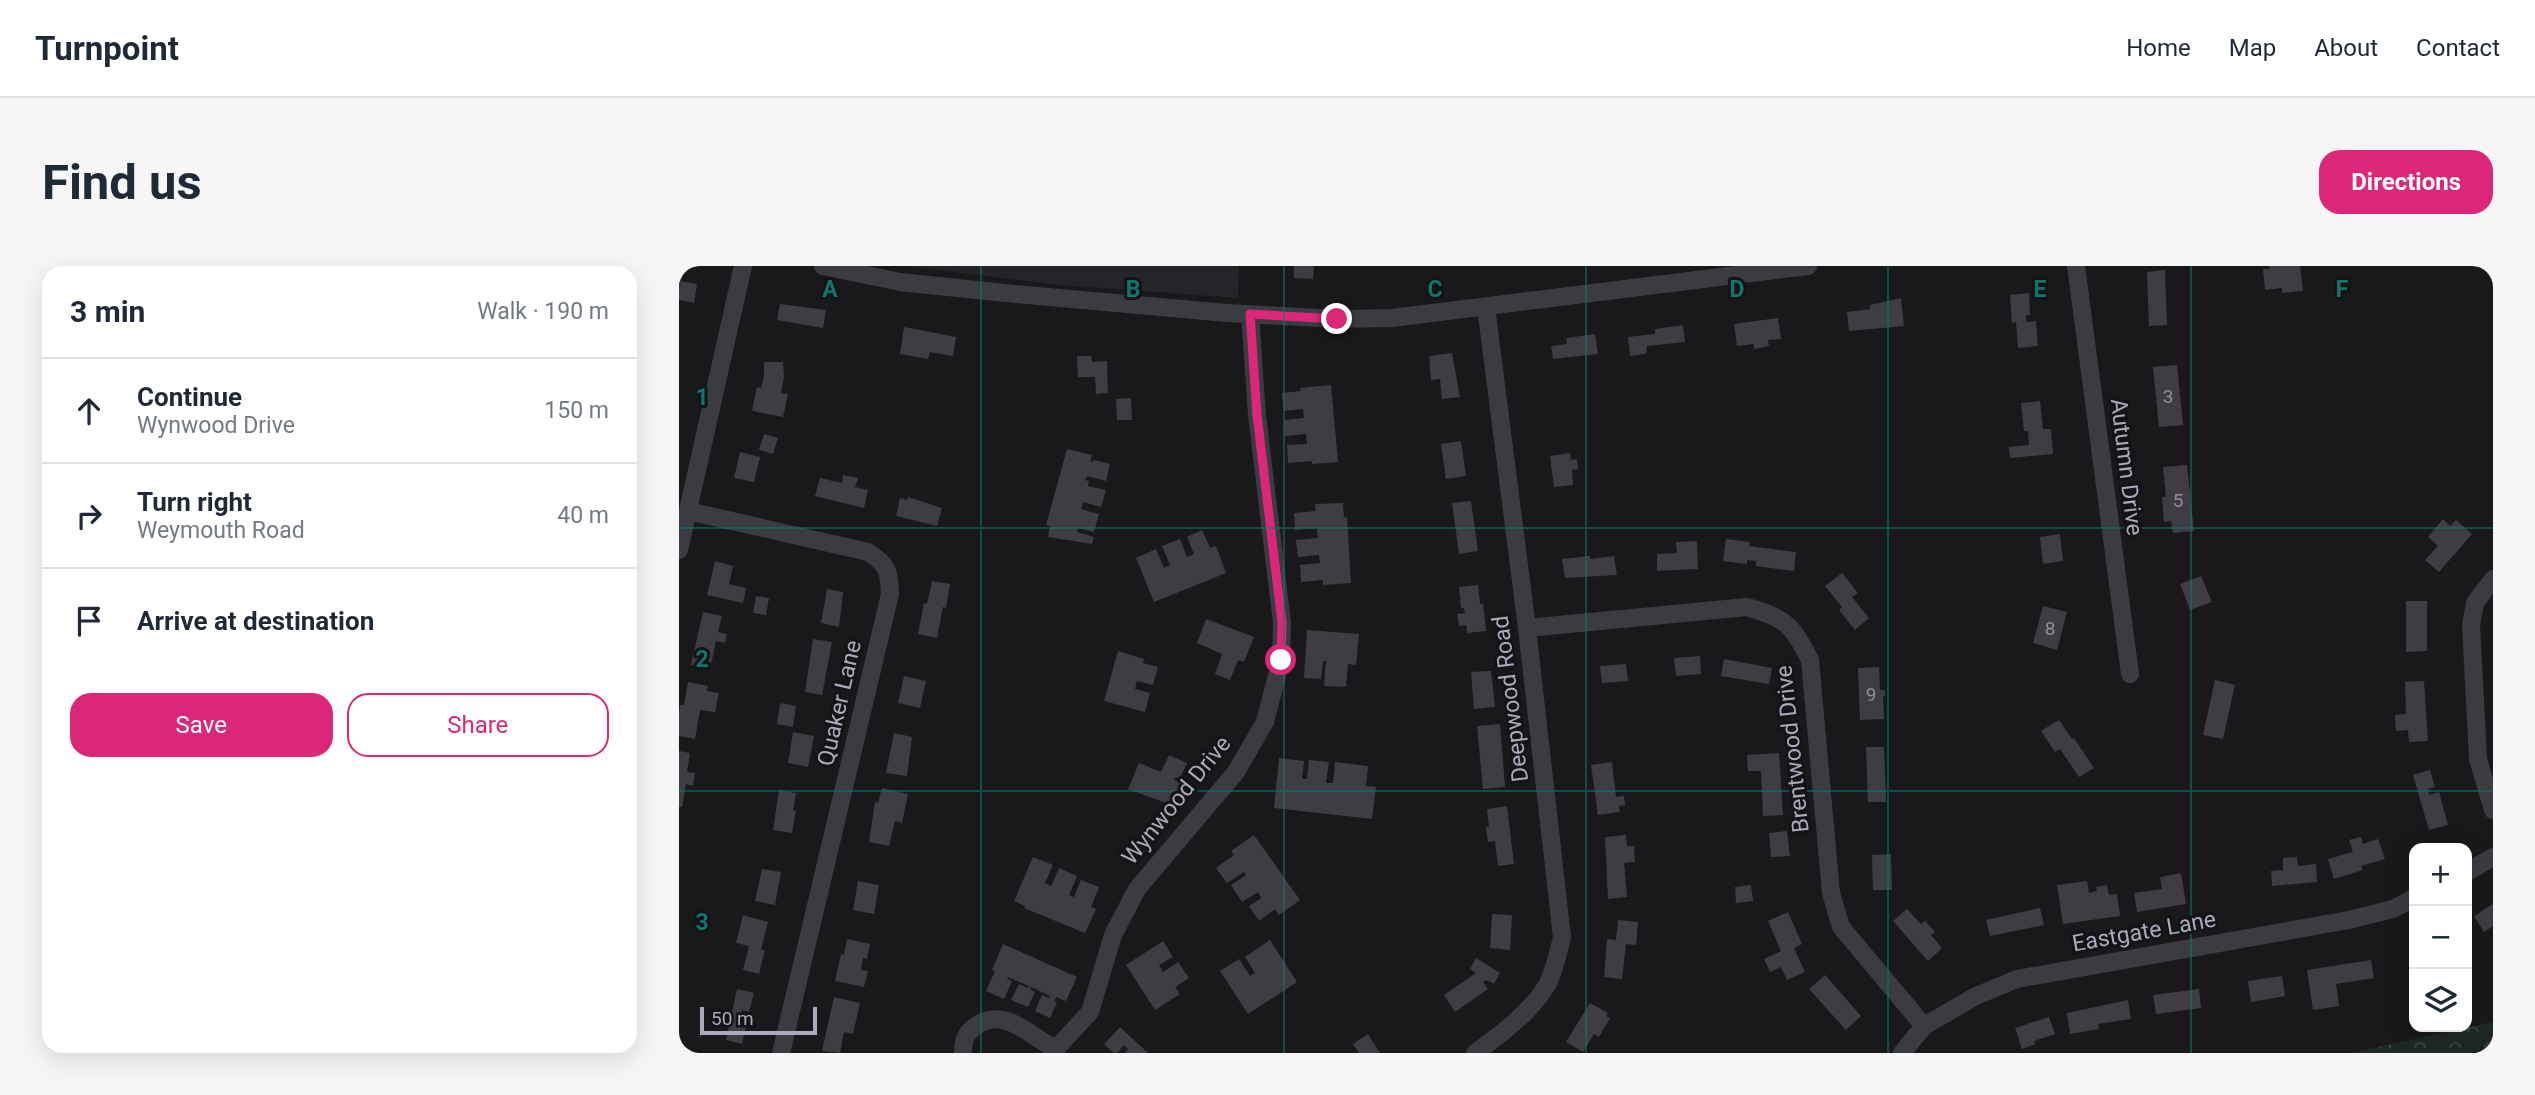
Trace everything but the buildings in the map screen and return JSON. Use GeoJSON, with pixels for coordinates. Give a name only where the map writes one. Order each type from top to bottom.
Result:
{"type":"FeatureCollection","features":[{"type":"Feature","properties":{"kind":"street"},"geometry":{"type":"LineString","coordinates":[[679,550],[743,266]]}},
{"type":"Feature","properties":{"kind":"street"},"geometry":{"type":"LineString","coordinates":[[823,266],[900,282],[1250,314],[1337,319],[1392,318],[1808,266]]}},
{"type":"Feature","properties":{"kind":"street","name":"Autumn Drive"},"geometry":{"type":"LineString","coordinates":[[2076,266],[2130,674]]}},
{"type":"Feature","properties":{"kind":"street","name":"Deepwood Road"},"geometry":{"type":"LineString","coordinates":[[1475,1053],[1511,1027],[1546,986],[1562,937],[1527,628],[1486,307]]}},
{"type":"Feature","properties":{"kind":"street","name":"Wynwood Drive"},"geometry":{"type":"LineString","coordinates":[[963,1053],[963,1042],[967,1033],[992,1017],[1014,1023],[1053,1051],[1090,1012],[1113,935],[1137,889],[1236,772],[1265,722],[1281,660],[1282,623],[1257,415],[1250,314]]}},
{"type":"Feature","properties":{"kind":"street","name":"Quaker Lane"},"geometry":{"type":"LineString","coordinates":[[688,511],[868,552],[884,564],[888,573],[890,594],[781,1053]]}},
{"type":"Feature","properties":{"kind":"street"},"geometry":{"type":"LineString","coordinates":[[2493,579],[2475,603],[2472,625],[2478,759],[2493,810]]}},
{"type":"Feature","properties":{"kind":"street","name":"Brentwood Drive"},"geometry":{"type":"LineString","coordinates":[[1527,628],[1747,607],[1774,615],[1796,632],[1810,660],[1831,892],[1841,927],[1924,1026]]}},
{"type":"Feature","properties":{"kind":"street"},"geometry":{"type":"LineString","coordinates":[[2472,869],[2493,857]]}},
{"type":"Feature","properties":{"kind":"street","name":"Eastgate Lane"},"geometry":{"type":"LineString","coordinates":[[1902,1053],[1924,1026],[1976,996],[2017,979],[2349,920],[2393,909],[2409,901]]}},
{"type":"Feature","properties":{"kind":"shaded area"},"geometry":{"type":"Polygon","coordinates":[[[905,266],[1239,266],[1238,298],[1059,285],[905,266]]]}},
{"type":"Feature","properties":{"kind":"green space"},"geometry":{"type":"Polygon","coordinates":[[[2493,1022],[2493,1053],[2350,1053],[2447,1032],[2472,1032],[2472,1027],[2493,1022]]]}},
{"type":"Feature","properties":{"kind":"route"},"geometry":{"type":"LineString","coordinates":[[1281,660],[1282,623],[1268,486],[1257,415],[1250,314],[1337,319]]}}]}
